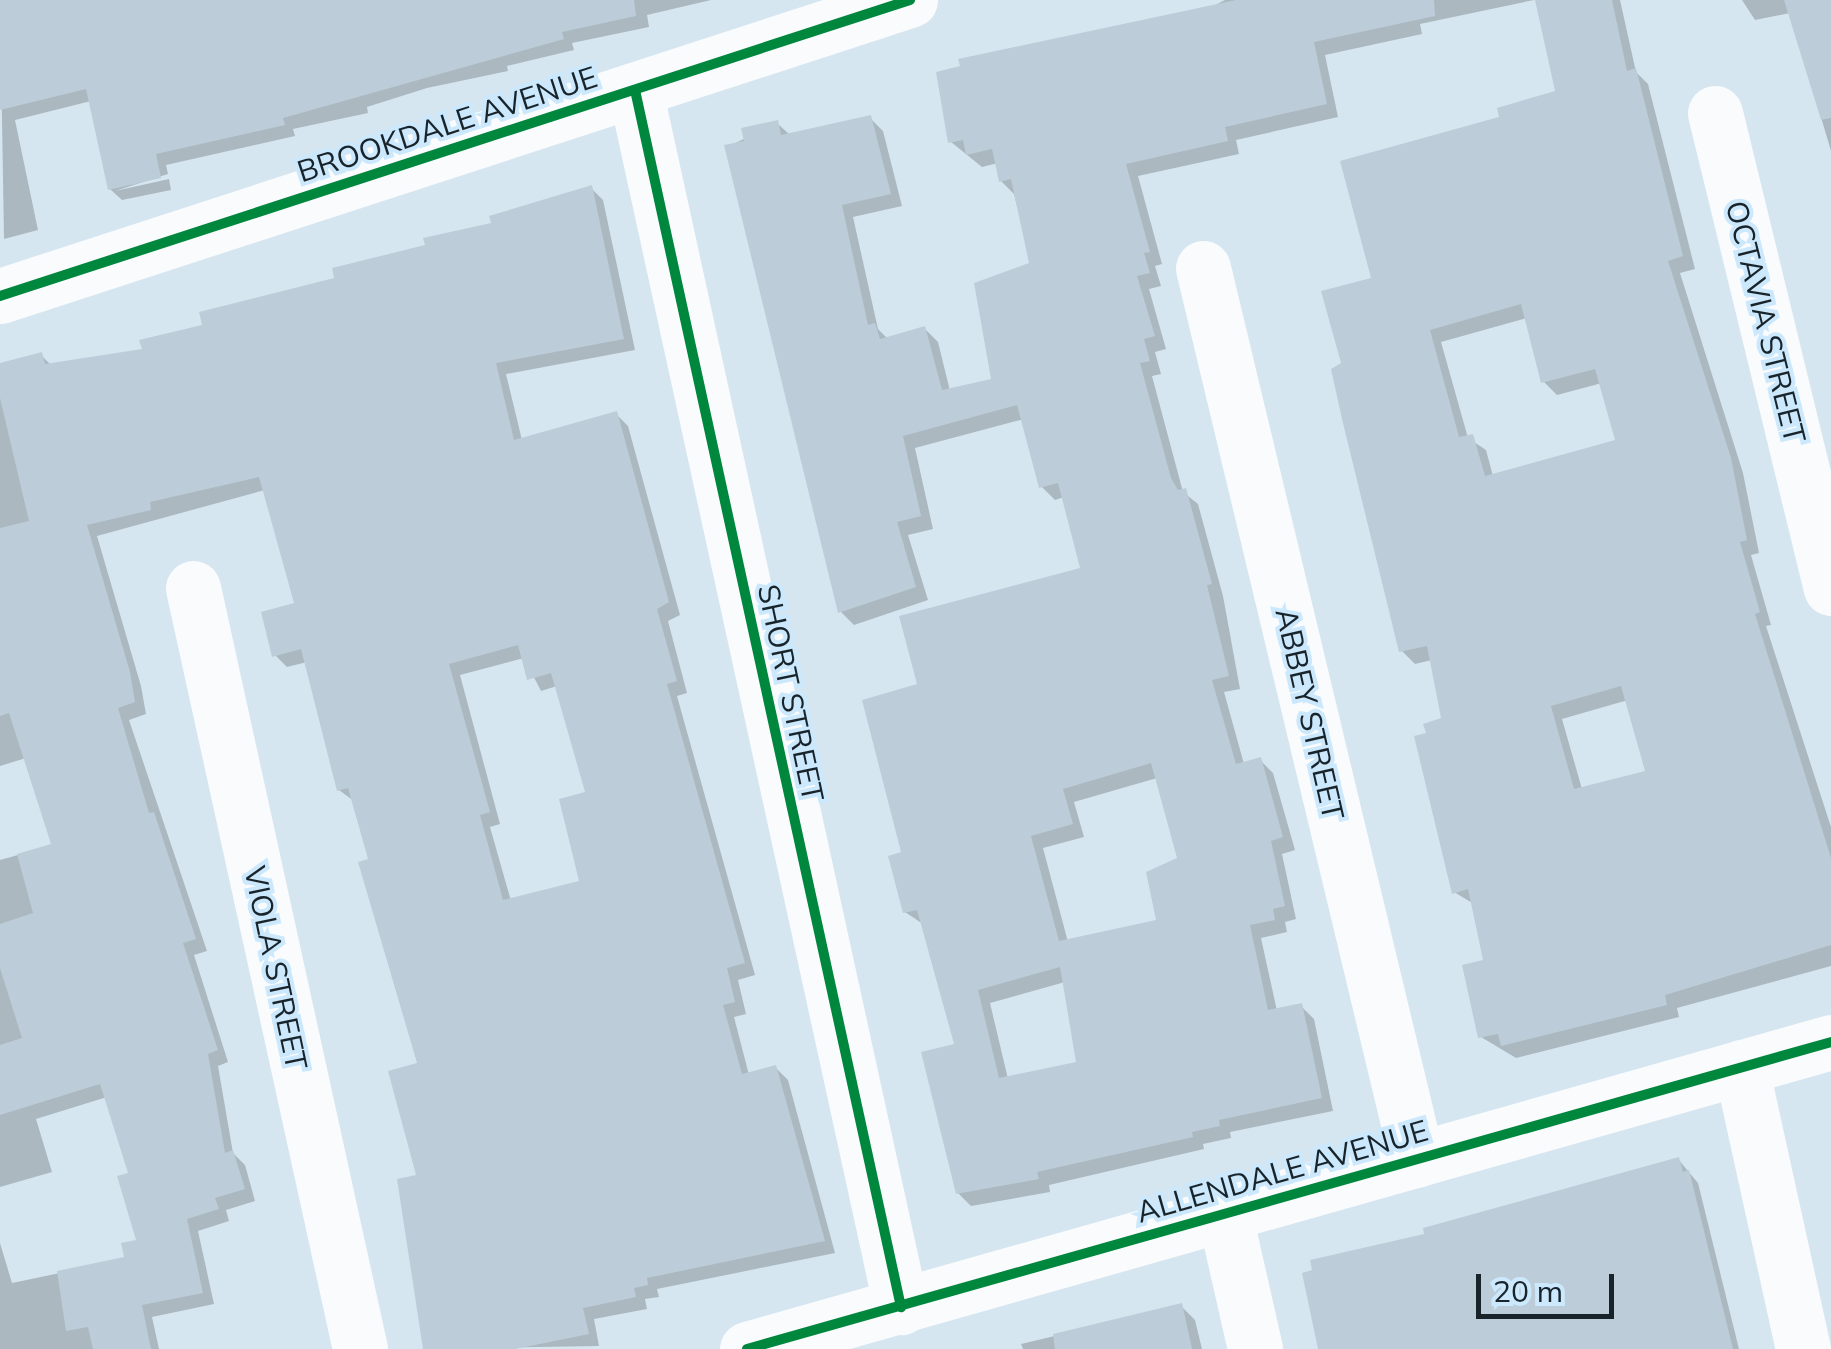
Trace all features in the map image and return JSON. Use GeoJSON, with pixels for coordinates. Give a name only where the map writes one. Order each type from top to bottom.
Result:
{"type":"FeatureCollection","features":[{"type":"Feature","properties":{"kind":"street","name":"BROOKDALE AVENUE"},"geometry":{"type":"LineString","coordinates":[[0,296],[910,0]]}},
{"type":"Feature","properties":{"kind":"street","name":"SHORT STREET"},"geometry":{"type":"LineString","coordinates":[[635,90],[901,1307]]}},
{"type":"Feature","properties":{"kind":"street","name":"OCTAVIA STREET"},"geometry":{"type":"LineString","coordinates":[[1716,113],[1831,588]]}},
{"type":"Feature","properties":{"kind":"street","name":"ABBEY STREET"},"geometry":{"type":"LineString","coordinates":[[1203,268],[1417,1160]]}},
{"type":"Feature","properties":{"kind":"street","name":"VIOLA STREET"},"geometry":{"type":"LineString","coordinates":[[193,588],[360,1349]]}},
{"type":"Feature","properties":{"kind":"street","name":"ALLENDALE AVENUE"},"geometry":{"type":"LineString","coordinates":[[766,1346],[1224,1212],[1831,1042]]}},
{"type":"Feature","properties":{"kind":"street"},"geometry":{"type":"LineString","coordinates":[[1740,1067],[1803,1349]]}},
{"type":"Feature","properties":{"kind":"street"},"geometry":{"type":"LineString","coordinates":[[1224,1212],[1255,1349]]}},
{"type":"Feature","properties":{"kind":"building"},"geometry":{"type":"Polygon","coordinates":[[[0,0],[634,0],[636,16],[562,32],[564,39],[283,118],[285,125],[156,154],[161,178],[108,190],[86,89],[0,110],[0,0]]]}},
{"type":"Feature","properties":{"kind":"building"},"geometry":{"type":"Polygon","coordinates":[[[1236,0],[1434,0],[1435,16],[1314,42],[1327,104],[1225,127],[1228,141],[1126,164],[1150,252],[1144,253],[1150,273],[1137,276],[1155,336],[1144,339],[1150,361],[1140,363],[1171,478],[1178,490],[1186,488],[1212,584],[1207,585],[1229,676],[1212,680],[1236,764],[1261,757],[1283,837],[1271,841],[1285,906],[1273,909],[1275,920],[1250,925],[1268,1010],[1302,1003],[1322,1098],[1219,1120],[1220,1126],[1192,1132],[1193,1137],[1037,1172],[1039,1179],[956,1194],[921,1052],[954,1044],[917,910],[903,913],[888,856],[901,852],[862,700],[917,684],[899,616],[1080,568],[1058,483],[1039,488],[1017,405],[903,436],[921,516],[897,522],[916,587],[838,613],[724,145],[744,141],[741,128],[778,120],[781,135],[871,115],[891,194],[842,205],[868,325],[875,323],[880,339],[925,326],[942,390],[991,379],[974,283],[1029,263],[1011,179],[999,182],[992,149],[966,155],[963,140],[948,143],[936,72],[960,66],[958,59],[1236,0]],[[1151,763],[1063,789],[1073,824],[1031,836],[1059,941],[1156,920],[1146,872],[1177,858],[1151,763]],[[1060,967],[978,990],[999,1078],[1076,1062],[1060,967]]]}},
{"type":"Feature","properties":{"kind":"building"},"geometry":{"type":"Polygon","coordinates":[[[1535,0],[1612,0],[1627,71],[1636,68],[1683,256],[1668,261],[1731,458],[1747,540],[1740,542],[1760,612],[1755,614],[1831,858],[1831,945],[1665,995],[1667,1005],[1501,1046],[1498,1034],[1478,1038],[1462,965],[1483,960],[1468,889],[1452,894],[1414,736],[1426,733],[1423,724],[1441,718],[1427,646],[1399,652],[1331,369],[1341,363],[1321,291],[1371,278],[1340,161],[1499,117],[1497,108],[1555,91],[1535,0]],[[1521,304],[1430,330],[1459,437],[1473,434],[1485,476],[1615,440],[1595,369],[1541,383],[1521,304]],[[1621,686],[1551,706],[1574,789],[1645,771],[1621,686]]]}},
{"type":"Feature","properties":{"kind":"building"},"geometry":{"type":"Polygon","coordinates":[[[1784,0],[1831,0],[1831,118],[1821,120],[1784,0]]]}},
{"type":"Feature","properties":{"kind":"building"},"geometry":{"type":"Polygon","coordinates":[[[592,185],[624,339],[496,363],[514,440],[617,411],[669,602],[657,609],[677,681],[667,684],[745,963],[727,968],[735,1002],[723,1005],[742,1074],[776,1065],[825,1241],[647,1278],[648,1285],[634,1288],[636,1297],[583,1308],[589,1334],[515,1349],[423,1349],[397,1179],[416,1175],[388,1071],[417,1063],[358,862],[368,859],[348,788],[337,791],[301,649],[272,657],[261,612],[294,603],[259,477],[150,502],[151,510],[87,525],[130,672],[135,702],[118,708],[149,813],[154,812],[196,939],[183,943],[218,1050],[208,1054],[225,1153],[233,1150],[245,1189],[215,1198],[219,1209],[187,1219],[203,1293],[142,1305],[151,1349],[93,1349],[88,1327],[66,1331],[57,1271],[124,1257],[121,1243],[136,1240],[117,1176],[128,1173],[100,1084],[0,1115],[0,1045],[22,1038],[0,968],[0,924],[33,913],[17,854],[51,844],[9,713],[0,716],[0,528],[29,521],[0,398],[0,363],[42,352],[45,364],[142,349],[139,340],[202,325],[199,312],[334,278],[332,268],[425,245],[423,238],[491,223],[489,216],[592,185]],[[518,645],[449,664],[490,812],[480,815],[503,900],[579,881],[559,799],[585,792],[551,673],[527,680],[518,645]]]}},
{"type":"Feature","properties":{"kind":"building"},"geometry":{"type":"Polygon","coordinates":[[[1679,1157],[1683,1172],[1689,1170],[1733,1349],[1318,1349],[1302,1273],[1312,1270],[1310,1260],[1424,1234],[1423,1228],[1679,1157]]]}},
{"type":"Feature","properties":{"kind":"building"},"geometry":{"type":"Polygon","coordinates":[[[1182,1303],[1192,1349],[1055,1349],[1053,1334],[1182,1303]]]}},
{"type":"Feature","properties":{"kind":"cycle path"},"geometry":{"type":"LineString","coordinates":[[0,296],[910,0]]}},
{"type":"Feature","properties":{"kind":"cycle path"},"geometry":{"type":"LineString","coordinates":[[635,90],[901,1307]]}},
{"type":"Feature","properties":{"kind":"cycle path"},"geometry":{"type":"LineString","coordinates":[[747,1349],[1831,1042]]}}]}
